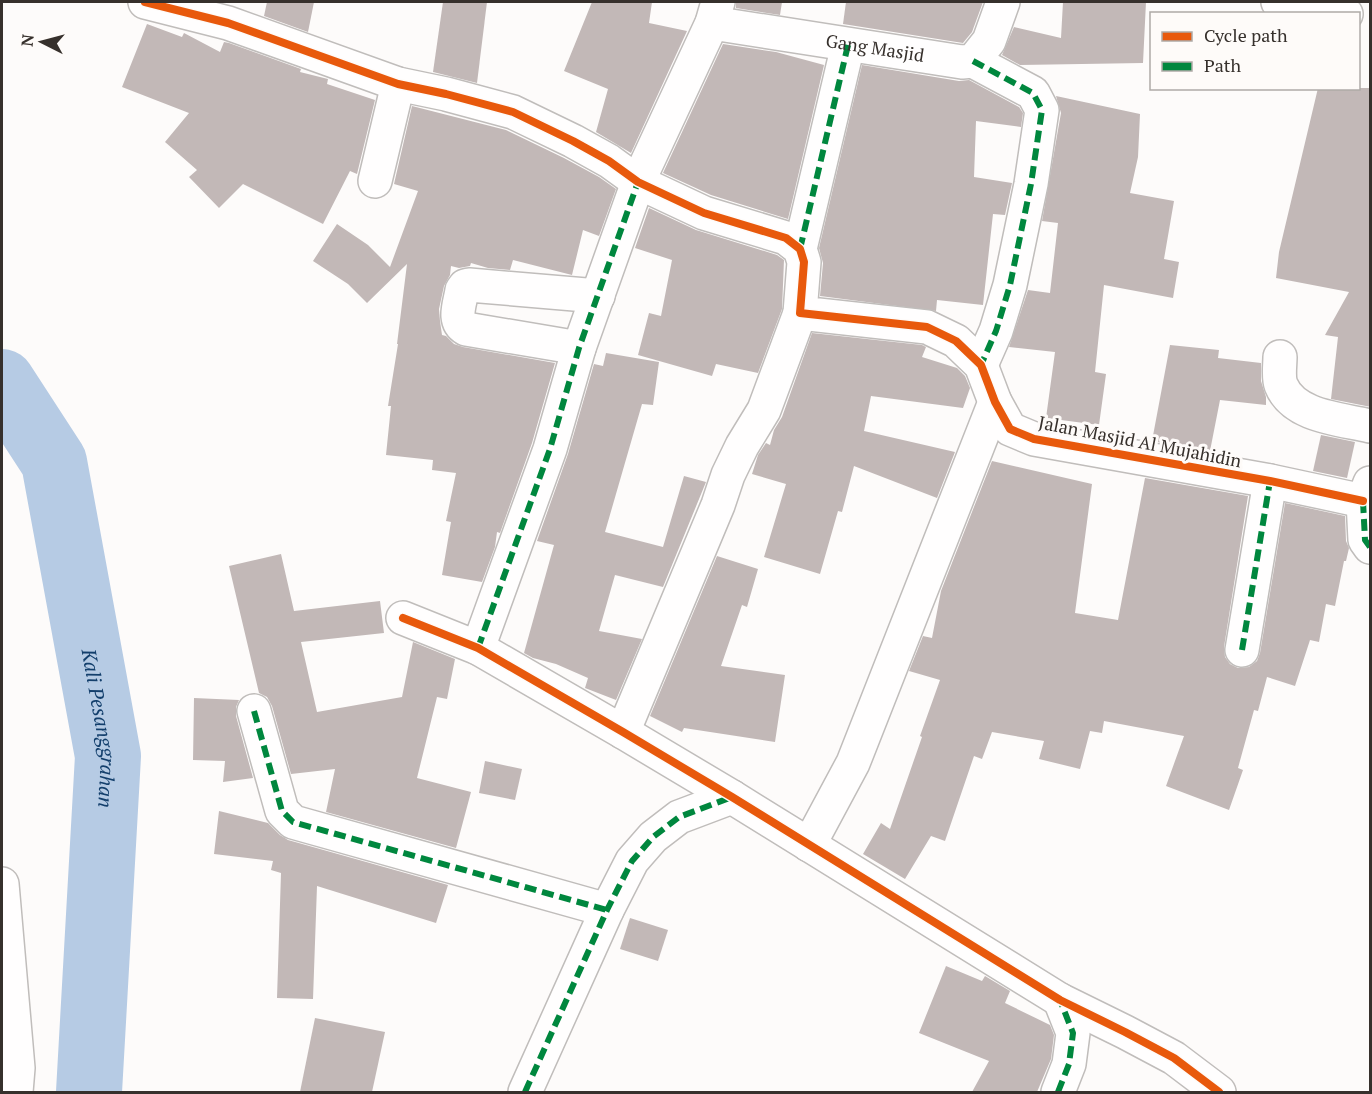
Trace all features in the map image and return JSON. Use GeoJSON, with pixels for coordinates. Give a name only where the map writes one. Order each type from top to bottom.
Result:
{"type":"FeatureCollection","features":[{"type":"Feature","properties":{"kind":"street"},"geometry":{"type":"LineString","coordinates":[[145,2],[230,12],[398,84],[513,112],[609,161],[638,182],[705,213],[786,238],[800,249]]}},
{"type":"Feature","properties":{"kind":"street"},"geometry":{"type":"LineString","coordinates":[[981,365],[996,332],[1010,285],[1031,184],[1042,110],[1033,93],[973,61],[989,41],[1003,2]]}},
{"type":"Feature","properties":{"kind":"street"},"geometry":{"type":"LineString","coordinates":[[1278,2],[1335,12]]}},
{"type":"Feature","properties":{"kind":"street"},"geometry":{"type":"LineString","coordinates":[[478,648],[550,449],[579,348],[638,182],[715,12]]}},
{"type":"Feature","properties":{"kind":"street","name":"Gang Masjid"},"geometry":{"type":"LineString","coordinates":[[715,12],[848,45],[962,62],[973,61]]}},
{"type":"Feature","properties":{"kind":"street"},"geometry":{"type":"LineString","coordinates":[[622,732],[718,505],[728,475],[742,446],[764,410],[800,313],[804,262],[800,249],[848,45]]}},
{"type":"Feature","properties":{"kind":"street"},"geometry":{"type":"LineString","coordinates":[[375,181],[398,84]]}},
{"type":"Feature","properties":{"kind":"street"},"geometry":{"type":"LineString","coordinates":[[579,348],[466,329],[460,326],[457,319],[462,290],[469,285],[597,296]]}},
{"type":"Feature","properties":{"kind":"street","name":"Jalan Masjid Al Mujahidin"},"geometry":{"type":"LineString","coordinates":[[800,313],[927,327],[956,341],[981,365],[995,402],[1010,429],[1034,439],[1270,481],[1367,492]]}},
{"type":"Feature","properties":{"kind":"street"},"geometry":{"type":"LineString","coordinates":[[1280,357],[1280,383],[1289,399],[1305,411],[1371,426]]}},
{"type":"Feature","properties":{"kind":"street"},"geometry":{"type":"LineString","coordinates":[[809,845],[853,763],[995,402]]}},
{"type":"Feature","properties":{"kind":"street"},"geometry":{"type":"LineString","coordinates":[[1242,650],[1270,481]]}},
{"type":"Feature","properties":{"kind":"street"},"geometry":{"type":"LineString","coordinates":[[1367,492],[1365,540],[1371,547]]}},
{"type":"Feature","properties":{"kind":"street"},"geometry":{"type":"LineString","coordinates":[[403,618],[478,648],[732,797],[1060,1000],[1174,1058],[1219,1092]]}},
{"type":"Feature","properties":{"kind":"street"},"geometry":{"type":"LineString","coordinates":[[254,711],[282,811],[293,822],[608,910]]}},
{"type":"Feature","properties":{"kind":"street"},"geometry":{"type":"LineString","coordinates":[[525,1092],[632,861],[653,837],[680,817],[732,797]]}},
{"type":"Feature","properties":{"kind":"street"},"geometry":{"type":"LineString","coordinates":[[2,884],[12,1077]]}},
{"type":"Feature","properties":{"kind":"street"},"geometry":{"type":"LineString","coordinates":[[1058,1092],[1069,1064],[1073,1033],[1060,1000]]}},
{"type":"Feature","properties":{"kind":"building"},"geometry":{"type":"Polygon","coordinates":[[[267,2],[314,2],[308,32],[264,16],[267,2]]]}},
{"type":"Feature","properties":{"kind":"building"},"geometry":{"type":"Polygon","coordinates":[[[443,2],[487,2],[477,83],[433,72],[443,2]]]}},
{"type":"Feature","properties":{"kind":"building"},"geometry":{"type":"Polygon","coordinates":[[[592,2],[652,2],[649,23],[687,31],[631,153],[596,132],[608,89],[564,71],[592,2]]]}},
{"type":"Feature","properties":{"kind":"building"},"geometry":{"type":"Polygon","coordinates":[[[736,2],[782,2],[780,15],[736,8],[736,2]]]}},
{"type":"Feature","properties":{"kind":"building"},"geometry":{"type":"Polygon","coordinates":[[[846,2],[983,2],[972,32],[963,43],[843,24],[846,2]]]}},
{"type":"Feature","properties":{"kind":"building"},"geometry":{"type":"Polygon","coordinates":[[[1063,2],[1146,2],[1143,63],[1020,65],[1002,55],[1014,27],[1061,38],[1063,2]]]}},
{"type":"Feature","properties":{"kind":"building"},"geometry":{"type":"Polygon","coordinates":[[[147,24],[182,37],[184,33],[220,52],[224,42],[229,43],[301,69],[300,72],[328,79],[327,84],[375,100],[357,174],[350,171],[323,224],[243,184],[219,208],[189,177],[197,170],[165,142],[189,113],[122,87],[147,24]]]}},
{"type":"Feature","properties":{"kind":"building"},"geometry":{"type":"Polygon","coordinates":[[[723,44],[776,52],[824,65],[788,219],[711,195],[663,173],[723,44]]]}},
{"type":"Feature","properties":{"kind":"building"},"geometry":{"type":"Polygon","coordinates":[[[862,65],[959,81],[969,80],[1019,107],[1023,113],[1021,127],[976,121],[974,177],[1012,183],[1005,215],[993,214],[983,305],[937,300],[936,311],[820,296],[823,263],[819,248],[862,65]]]}},
{"type":"Feature","properties":{"kind":"building"},"geometry":{"type":"Polygon","coordinates":[[[1371,88],[1371,407],[1331,399],[1338,337],[1325,335],[1349,292],[1276,278],[1279,252],[1318,90],[1371,88]]]}},
{"type":"Feature","properties":{"kind":"building"},"geometry":{"type":"Polygon","coordinates":[[[1056,96],[1140,114],[1138,157],[1130,193],[1174,201],[1164,259],[1179,262],[1173,298],[1104,285],[1095,372],[1106,374],[1099,425],[1046,418],[1055,352],[1009,347],[1028,290],[1050,293],[1058,223],[1042,221],[1061,113],[1056,96]]]}},
{"type":"Feature","properties":{"kind":"building"},"geometry":{"type":"Polygon","coordinates":[[[412,106],[506,130],[564,158],[616,189],[599,236],[583,230],[572,275],[513,260],[510,270],[488,268],[471,263],[470,266],[459,268],[451,266],[450,275],[444,286],[439,309],[442,335],[454,344],[555,363],[532,443],[500,533],[497,532],[495,547],[482,582],[442,575],[451,522],[446,521],[456,473],[432,470],[433,460],[386,455],[391,406],[388,406],[407,264],[367,303],[348,284],[313,261],[337,224],[368,245],[390,267],[418,191],[394,184],[412,106]]]}},
{"type":"Feature","properties":{"kind":"building"},"geometry":{"type":"Polygon","coordinates":[[[649,208],[696,230],[777,255],[784,260],[782,309],[758,373],[716,364],[712,376],[638,355],[649,313],[661,316],[672,260],[635,248],[649,208]]]}},
{"type":"Feature","properties":{"kind":"building"},"geometry":{"type":"Polygon","coordinates":[[[812,333],[922,345],[926,347],[922,357],[957,368],[965,376],[970,388],[963,408],[871,396],[864,431],[955,452],[937,498],[854,466],[842,512],[838,511],[820,574],[764,557],[786,484],[752,474],[758,455],[766,443],[770,445],[774,430],[782,417],[812,333]]]}},
{"type":"Feature","properties":{"kind":"building"},"geometry":{"type":"Polygon","coordinates":[[[1170,345],[1219,350],[1218,358],[1261,363],[1261,381],[1266,405],[1220,400],[1210,451],[1152,441],[1170,345]]]}},
{"type":"Feature","properties":{"kind":"building"},"geometry":{"type":"Polygon","coordinates":[[[606,353],[659,362],[653,405],[642,404],[605,532],[663,547],[684,476],[706,482],[663,587],[615,575],[599,631],[642,639],[616,700],[585,688],[588,678],[524,653],[554,545],[537,541],[568,454],[594,364],[603,366],[606,353]]]}},
{"type":"Feature","properties":{"kind":"building"},"geometry":{"type":"Polygon","coordinates":[[[1321,435],[1355,442],[1347,478],[1313,471],[1321,435]]]}},
{"type":"Feature","properties":{"kind":"building"},"geometry":{"type":"Polygon","coordinates":[[[992,461],[1092,484],[1075,613],[1118,620],[1145,478],[1248,496],[1224,647],[1225,657],[1230,664],[1238,668],[1249,667],[1257,661],[1260,653],[1285,503],[1345,516],[1346,541],[1349,548],[1346,561],[1344,561],[1335,606],[1326,604],[1319,642],[1310,640],[1295,686],[1267,677],[1258,711],[1254,710],[1238,768],[1243,770],[1229,810],[1166,786],[1184,736],[1104,721],[1102,733],[1090,731],[1080,769],[1039,759],[1044,741],[992,732],[982,759],[974,756],[945,841],[931,836],[905,879],[863,854],[881,823],[890,829],[922,737],[920,736],[940,680],[909,671],[923,636],[932,638],[941,591],[992,461]]]}},
{"type":"Feature","properties":{"kind":"building"},"geometry":{"type":"Polygon","coordinates":[[[281,554],[294,611],[380,601],[384,633],[301,642],[317,712],[402,697],[413,642],[455,659],[447,699],[437,697],[417,778],[471,792],[456,848],[326,812],[335,769],[291,774],[272,706],[267,697],[259,693],[229,566],[281,554]]]}},
{"type":"Feature","properties":{"kind":"building"},"geometry":{"type":"Polygon","coordinates":[[[717,556],[758,569],[747,607],[742,605],[721,666],[785,675],[775,742],[684,728],[682,732],[650,716],[717,556]]]}},
{"type":"Feature","properties":{"kind":"building"},"geometry":{"type":"Polygon","coordinates":[[[194,698],[239,700],[236,716],[253,778],[223,782],[225,761],[193,760],[194,698]]]}},
{"type":"Feature","properties":{"kind":"building"},"geometry":{"type":"Polygon","coordinates":[[[485,761],[522,769],[515,800],[479,793],[485,761]]]}},
{"type":"Feature","properties":{"kind":"building"},"geometry":{"type":"Polygon","coordinates":[[[219,811],[268,823],[288,840],[448,885],[436,923],[317,886],[313,999],[277,998],[281,873],[271,870],[273,861],[214,854],[219,811]]]}},
{"type":"Feature","properties":{"kind":"building"},"geometry":{"type":"Polygon","coordinates":[[[630,918],[668,930],[658,961],[620,949],[630,918]]]}},
{"type":"Feature","properties":{"kind":"building"},"geometry":{"type":"Polygon","coordinates":[[[946,966],[982,981],[985,976],[1010,991],[1005,1003],[1050,1025],[1054,1035],[1051,1059],[1037,1092],[972,1092],[989,1061],[919,1033],[946,966]]]}},
{"type":"Feature","properties":{"kind":"building"},"geometry":{"type":"Polygon","coordinates":[[[315,1018],[385,1032],[372,1092],[300,1092],[315,1018]]]}},
{"type":"Feature","properties":{"kind":"waterway","name":"Kali Pesanggrahan"},"geometry":{"type":"LineString","coordinates":[[2,382],[54,462],[108,756],[89,1092]]}},
{"type":"Feature","properties":{"kind":"marked path"},"geometry":{"type":"LineString","coordinates":[[800,249],[848,45]]}},
{"type":"Feature","properties":{"kind":"marked path"},"geometry":{"type":"LineString","coordinates":[[973,61],[1033,93],[1042,110],[1031,184],[1010,285],[996,331],[981,365]]}},
{"type":"Feature","properties":{"kind":"marked path"},"geometry":{"type":"LineString","coordinates":[[478,648],[550,449],[579,348],[638,182]]}},
{"type":"Feature","properties":{"kind":"marked path"},"geometry":{"type":"LineString","coordinates":[[1242,650],[1270,481]]}},
{"type":"Feature","properties":{"kind":"marked path"},"geometry":{"type":"LineString","coordinates":[[1363,501],[1365,540],[1370,547]]}},
{"type":"Feature","properties":{"kind":"marked path"},"geometry":{"type":"LineString","coordinates":[[254,711],[282,811],[293,822],[607,910]]}},
{"type":"Feature","properties":{"kind":"marked path"},"geometry":{"type":"LineString","coordinates":[[525,1092],[607,910],[632,861],[653,837],[679,817],[732,797]]}},
{"type":"Feature","properties":{"kind":"marked path"},"geometry":{"type":"LineString","coordinates":[[1058,1092],[1069,1064],[1073,1033],[1060,1000]]}},
{"type":"Feature","properties":{"kind":"cycle path"},"geometry":{"type":"LineString","coordinates":[[145,2],[228,23],[398,84],[513,112],[609,161],[638,182],[704,213],[786,238],[800,249],[804,262],[800,313],[927,327],[956,341],[981,365],[995,402],[1010,429],[1034,439],[1270,481],[1363,501]]}},
{"type":"Feature","properties":{"kind":"cycle path"},"geometry":{"type":"LineString","coordinates":[[403,618],[478,648],[623,732],[1060,1000],[1174,1058],[1219,1092]]}}]}
